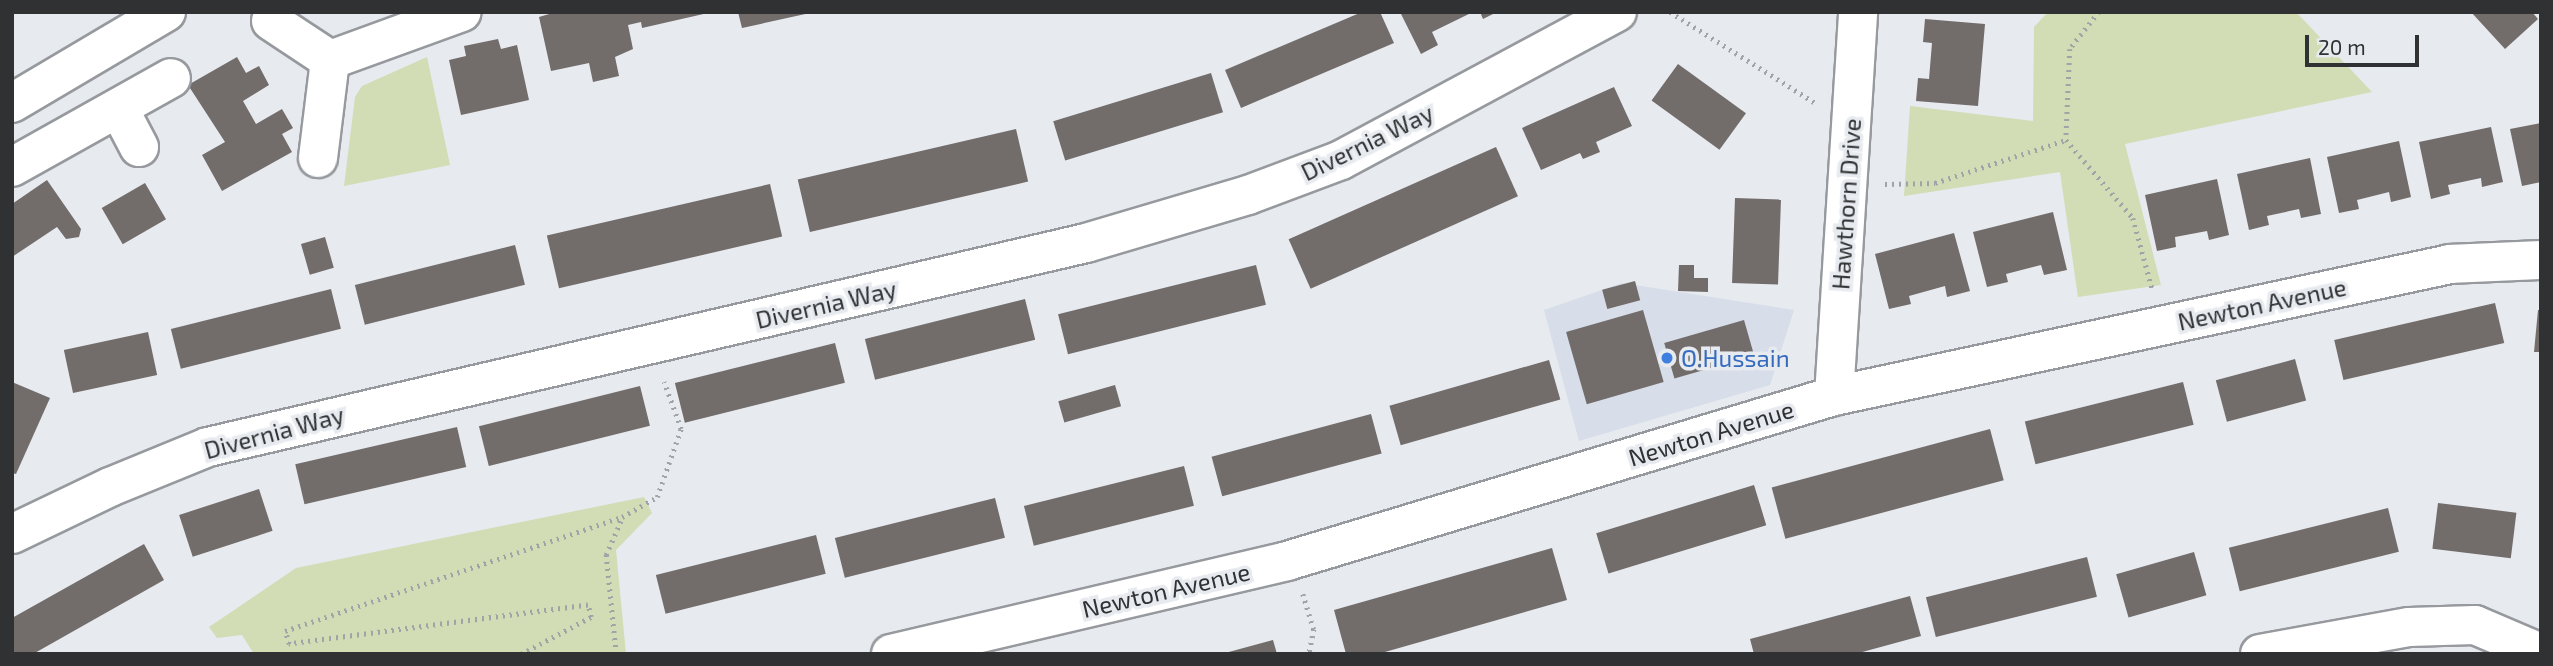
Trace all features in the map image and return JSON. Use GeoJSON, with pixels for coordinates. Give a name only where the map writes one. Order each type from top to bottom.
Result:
{"type":"FeatureCollection","features":[{"type":"Feature","properties":{"kind":"street"},"geometry":{"type":"LineString","coordinates":[[12,103],[166,12]]}},
{"type":"Feature","properties":{"kind":"street"},"geometry":{"type":"LineString","coordinates":[[330,60],[462,12]]}},
{"type":"Feature","properties":{"kind":"street","name":"Divernia Way"},"geometry":{"type":"LineString","coordinates":[[12,534],[110,487],[208,447],[1086,243],[1248,195],[1341,160],[1617,12]]}},
{"type":"Feature","properties":{"kind":"street","name":"Hawthorn Drive"},"geometry":{"type":"LineString","coordinates":[[1834,396],[1858,12]]}},
{"type":"Feature","properties":{"kind":"street"},"geometry":{"type":"LineString","coordinates":[[271,21],[330,60]]}},
{"type":"Feature","properties":{"kind":"street"},"geometry":{"type":"LineString","coordinates":[[318,158],[330,60]]}},
{"type":"Feature","properties":{"kind":"street"},"geometry":{"type":"LineString","coordinates":[[12,167],[172,78]]}},
{"type":"Feature","properties":{"kind":"street"},"geometry":{"type":"LineString","coordinates":[[119,109],[139,147]]}},
{"type":"Feature","properties":{"kind":"street","name":"Newton Avenue"},"geometry":{"type":"LineString","coordinates":[[891,654],[1292,559],[1834,396],[2450,264],[2541,260]]}},
{"type":"Feature","properties":{"kind":"street"},"geometry":{"type":"LineString","coordinates":[[2260,654],[2300,650],[2409,627],[2475,625],[2541,653]]}},
{"type":"Feature","properties":{"kind":"path"},"geometry":{"type":"LineString","coordinates":[[1670,12],[1851,125]]}},
{"type":"Feature","properties":{"kind":"path"},"geometry":{"type":"LineString","coordinates":[[2099,12],[2070,49],[2066,141],[2133,218],[2162,325]]}},
{"type":"Feature","properties":{"kind":"path"},"geometry":{"type":"LineString","coordinates":[[1847,184],[1935,183],[2066,141]]}},
{"type":"Feature","properties":{"kind":"path"},"geometry":{"type":"LineString","coordinates":[[521,654],[591,617],[588,604],[289,644],[285,631],[622,517],[657,498],[681,429],[652,344]]}},
{"type":"Feature","properties":{"kind":"path"},"geometry":{"type":"LineString","coordinates":[[616,654],[606,555],[622,517]]}},
{"type":"Feature","properties":{"kind":"path"},"geometry":{"type":"LineString","coordinates":[[1292,559],[1314,629],[1309,654]]}},
{"type":"Feature","properties":{"kind":"shaded area"},"geometry":{"type":"Polygon","coordinates":[[[1622,283],[1794,310],[1770,385],[1579,441],[1544,310],[1622,283]]]}},
{"type":"Feature","properties":{"kind":"green space"},"geometry":{"type":"Polygon","coordinates":[[[2048,12],[2296,12],[2372,92],[2125,144],[2161,285],[2078,297],[2060,172],[1904,196],[1910,106],[2033,121],[2034,27],[2048,12]]]}},
{"type":"Feature","properties":{"kind":"green space"},"geometry":{"type":"Polygon","coordinates":[[[427,57],[450,165],[344,186],[355,97],[362,86],[427,57]]]}},
{"type":"Feature","properties":{"kind":"green space"},"geometry":{"type":"Polygon","coordinates":[[[644,497],[652,513],[616,550],[626,654],[254,654],[242,635],[217,638],[209,627],[296,568],[644,497]]]}},
{"type":"Feature","properties":{"kind":"building"},"geometry":{"type":"Polygon","coordinates":[[[556,12],[708,13],[642,28],[641,22],[628,25],[633,49],[615,57],[619,76],[593,82],[589,63],[551,71],[539,17],[556,12]]]}},
{"type":"Feature","properties":{"kind":"building"},"geometry":{"type":"Polygon","coordinates":[[[738,12],[809,12],[810,13],[742,28],[738,12]]]}},
{"type":"Feature","properties":{"kind":"building"},"geometry":{"type":"Polygon","coordinates":[[[1362,12],[1380,12],[1394,43],[1241,108],[1225,70],[1362,12]]]}},
{"type":"Feature","properties":{"kind":"building"},"geometry":{"type":"Polygon","coordinates":[[[1400,12],[1473,12],[1432,32],[1438,45],[1421,54],[1400,12]]]}},
{"type":"Feature","properties":{"kind":"building"},"geometry":{"type":"Polygon","coordinates":[[[1480,12],[1497,12],[1483,19],[1480,12]]]}},
{"type":"Feature","properties":{"kind":"building"},"geometry":{"type":"Polygon","coordinates":[[[2471,12],[2532,12],[2538,19],[2505,49],[2471,12]]]}},
{"type":"Feature","properties":{"kind":"building"},"geometry":{"type":"Polygon","coordinates":[[[1925,19],[1985,24],[1978,106],[1916,101],[1918,78],[1929,79],[1932,43],[1923,42],[1925,19]]]}},
{"type":"Feature","properties":{"kind":"building"},"geometry":{"type":"Polygon","coordinates":[[[498,39],[501,49],[517,45],[529,100],[461,115],[449,60],[466,56],[464,46],[498,39]]]}},
{"type":"Feature","properties":{"kind":"building"},"geometry":{"type":"Polygon","coordinates":[[[237,57],[246,73],[259,66],[269,85],[243,101],[256,124],[282,109],[293,128],[282,134],[292,152],[222,191],[202,155],[225,142],[188,85],[237,57]]]}},
{"type":"Feature","properties":{"kind":"building"},"geometry":{"type":"Polygon","coordinates":[[[1678,64],[1746,113],[1720,150],[1652,100],[1678,64]]]}},
{"type":"Feature","properties":{"kind":"building"},"geometry":{"type":"Polygon","coordinates":[[[1211,73],[1223,112],[1065,160],[1053,121],[1211,73]]]}},
{"type":"Feature","properties":{"kind":"building"},"geometry":{"type":"Polygon","coordinates":[[[1614,87],[1632,126],[1596,142],[1600,152],[1583,159],[1580,153],[1541,170],[1522,128],[1614,87]]]}},
{"type":"Feature","properties":{"kind":"building"},"geometry":{"type":"Polygon","coordinates":[[[2541,123],[2541,182],[2522,186],[2510,129],[2541,123]]]}},
{"type":"Feature","properties":{"kind":"building"},"geometry":{"type":"Polygon","coordinates":[[[2491,127],[2503,182],[2482,187],[2481,178],[2448,185],[2450,194],[2431,199],[2419,142],[2491,127]]]}},
{"type":"Feature","properties":{"kind":"building"},"geometry":{"type":"Polygon","coordinates":[[[1016,129],[1028,182],[810,232],[798,179],[1016,129]]]}},
{"type":"Feature","properties":{"kind":"building"},"geometry":{"type":"Polygon","coordinates":[[[2399,141],[2411,197],[2391,202],[2389,192],[2357,200],[2359,209],[2339,213],[2327,157],[2399,141]]]}},
{"type":"Feature","properties":{"kind":"building"},"geometry":{"type":"Polygon","coordinates":[[[1496,147],[1518,196],[1311,289],[1289,239],[1496,147]]]}},
{"type":"Feature","properties":{"kind":"building"},"geometry":{"type":"Polygon","coordinates":[[[2310,158],[2321,214],[2301,218],[2299,209],[2267,216],[2269,225],[2249,230],[2237,174],[2310,158]]]}},
{"type":"Feature","properties":{"kind":"building"},"geometry":{"type":"Polygon","coordinates":[[[2217,179],[2229,235],[2209,240],[2207,231],[2175,237],[2176,247],[2157,251],[2145,195],[2217,179]]]}},
{"type":"Feature","properties":{"kind":"building"},"geometry":{"type":"Polygon","coordinates":[[[47,180],[81,229],[79,237],[66,239],[57,227],[12,257],[12,204],[47,180]]]}},
{"type":"Feature","properties":{"kind":"building"},"geometry":{"type":"Polygon","coordinates":[[[145,183],[166,219],[123,244],[102,208],[145,183]]]}},
{"type":"Feature","properties":{"kind":"building"},"geometry":{"type":"Polygon","coordinates":[[[770,184],[782,237],[559,288],[547,236],[770,184]]]}},
{"type":"Feature","properties":{"kind":"building"},"geometry":{"type":"Polygon","coordinates":[[[1735,198],[1781,200],[1778,285],[1732,283],[1735,198]]]}},
{"type":"Feature","properties":{"kind":"building"},"geometry":{"type":"Polygon","coordinates":[[[2053,212],[2067,270],[2044,275],[2041,265],[2006,274],[2008,282],[1987,287],[1973,232],[2053,212]]]}},
{"type":"Feature","properties":{"kind":"building"},"geometry":{"type":"Polygon","coordinates":[[[1954,233],[1970,291],[1947,297],[1945,286],[1909,296],[1911,304],[1889,309],[1875,254],[1954,233]]]}},
{"type":"Feature","properties":{"kind":"building"},"geometry":{"type":"Polygon","coordinates":[[[325,237],[334,268],[310,275],[301,244],[325,237]]]}},
{"type":"Feature","properties":{"kind":"building"},"geometry":{"type":"Polygon","coordinates":[[[515,245],[525,285],[365,325],[355,285],[515,245]]]}},
{"type":"Feature","properties":{"kind":"building"},"geometry":{"type":"Polygon","coordinates":[[[1256,265],[1266,305],[1068,354],[1058,314],[1256,265]]]}},
{"type":"Feature","properties":{"kind":"building"},"geometry":{"type":"Polygon","coordinates":[[[1679,265],[1694,265],[1694,278],[1708,278],[1708,292],[1678,291],[1679,265]]]}},
{"type":"Feature","properties":{"kind":"building"},"geometry":{"type":"Polygon","coordinates":[[[1635,281],[1640,300],[1607,309],[1602,290],[1635,281]]]}},
{"type":"Feature","properties":{"kind":"building"},"geometry":{"type":"Polygon","coordinates":[[[331,289],[341,329],[181,369],[171,329],[331,289]]]}},
{"type":"Feature","properties":{"kind":"building"},"geometry":{"type":"Polygon","coordinates":[[[1025,299],[1035,340],[875,380],[865,339],[1025,299]]]}},
{"type":"Feature","properties":{"kind":"building"},"geometry":{"type":"Polygon","coordinates":[[[2495,303],[2504,343],[2343,380],[2334,340],[2495,303]]]}},
{"type":"Feature","properties":{"kind":"building"},"geometry":{"type":"Polygon","coordinates":[[[1643,310],[1664,382],[1587,404],[1566,332],[1643,310]]]}},
{"type":"Feature","properties":{"kind":"building"},"geometry":{"type":"Polygon","coordinates":[[[2538,310],[2541,310],[2541,352],[2534,352],[2538,310]]]}},
{"type":"Feature","properties":{"kind":"building"},"geometry":{"type":"Polygon","coordinates":[[[1744,320],[1754,356],[1674,378],[1664,343],[1744,320]]]}},
{"type":"Feature","properties":{"kind":"building"},"geometry":{"type":"Polygon","coordinates":[[[148,332],[157,375],[73,393],[64,350],[148,332]]]}},
{"type":"Feature","properties":{"kind":"building"},"geometry":{"type":"Polygon","coordinates":[[[835,343],[845,383],[685,423],[675,383],[835,343]]]}},
{"type":"Feature","properties":{"kind":"building"},"geometry":{"type":"Polygon","coordinates":[[[2295,359],[2306,401],[2227,422],[2216,380],[2295,359]]]}},
{"type":"Feature","properties":{"kind":"building"},"geometry":{"type":"Polygon","coordinates":[[[1549,360],[1560,399],[1401,445],[1389,406],[1549,360]]]}},
{"type":"Feature","properties":{"kind":"building"},"geometry":{"type":"Polygon","coordinates":[[[12,382],[50,398],[16,474],[12,473],[12,382]]]}},
{"type":"Feature","properties":{"kind":"building"},"geometry":{"type":"Polygon","coordinates":[[[2183,382],[2194,425],[2035,464],[2025,421],[2183,382]]]}},
{"type":"Feature","properties":{"kind":"building"},"geometry":{"type":"Polygon","coordinates":[[[1115,385],[1121,406],[1064,422],[1058,401],[1115,385]]]}},
{"type":"Feature","properties":{"kind":"building"},"geometry":{"type":"Polygon","coordinates":[[[640,386],[650,426],[489,466],[479,426],[640,386]]]}},
{"type":"Feature","properties":{"kind":"building"},"geometry":{"type":"Polygon","coordinates":[[[1371,414],[1382,454],[1222,496],[1212,457],[1371,414]]]}},
{"type":"Feature","properties":{"kind":"building"},"geometry":{"type":"Polygon","coordinates":[[[457,427],[466,467],[304,504],[295,464],[457,427]]]}},
{"type":"Feature","properties":{"kind":"building"},"geometry":{"type":"Polygon","coordinates":[[[1990,429],[2004,480],[1785,539],[1772,487],[1990,429]]]}},
{"type":"Feature","properties":{"kind":"building"},"geometry":{"type":"Polygon","coordinates":[[[1184,466],[1194,506],[1034,546],[1024,506],[1184,466]]]}},
{"type":"Feature","properties":{"kind":"building"},"geometry":{"type":"Polygon","coordinates":[[[1754,485],[1766,525],[1608,573],[1596,533],[1754,485]]]}},
{"type":"Feature","properties":{"kind":"building"},"geometry":{"type":"Polygon","coordinates":[[[259,489],[273,531],[193,557],[179,515],[259,489]]]}},
{"type":"Feature","properties":{"kind":"building"},"geometry":{"type":"Polygon","coordinates":[[[995,498],[1005,538],[845,578],[835,538],[995,498]]]}},
{"type":"Feature","properties":{"kind":"building"},"geometry":{"type":"Polygon","coordinates":[[[2438,503],[2516,513],[2511,558],[2432,549],[2438,503]]]}},
{"type":"Feature","properties":{"kind":"building"},"geometry":{"type":"Polygon","coordinates":[[[2388,508],[2399,552],[2240,591],[2229,548],[2388,508]]]}},
{"type":"Feature","properties":{"kind":"building"},"geometry":{"type":"Polygon","coordinates":[[[816,535],[826,574],[666,614],[656,575],[816,535]]]}},
{"type":"Feature","properties":{"kind":"building"},"geometry":{"type":"Polygon","coordinates":[[[144,544],[164,580],[33,654],[12,654],[12,618],[144,544]]]}},
{"type":"Feature","properties":{"kind":"building"},"geometry":{"type":"Polygon","coordinates":[[[1552,548],[1567,600],[1378,654],[1346,654],[1334,610],[1552,548]]]}},
{"type":"Feature","properties":{"kind":"building"},"geometry":{"type":"Polygon","coordinates":[[[2194,552],[2206,595],[2129,618],[2116,574],[2194,552]]]}},
{"type":"Feature","properties":{"kind":"building"},"geometry":{"type":"Polygon","coordinates":[[[2087,557],[2097,597],[1936,637],[1926,597],[2087,557]]]}},
{"type":"Feature","properties":{"kind":"building"},"geometry":{"type":"Polygon","coordinates":[[[1910,596],[1921,636],[1855,654],[1754,654],[1750,639],[1910,596]]]}},
{"type":"Feature","properties":{"kind":"building"},"geometry":{"type":"Polygon","coordinates":[[[1273,640],[1277,654],[1225,654],[1225,653],[1273,640]]]}},
{"type":"Feature","properties":{"kind":"place","name":"O.Hussain"},"geometry":{"type":"Point","coordinates":[1667,358]}}]}
